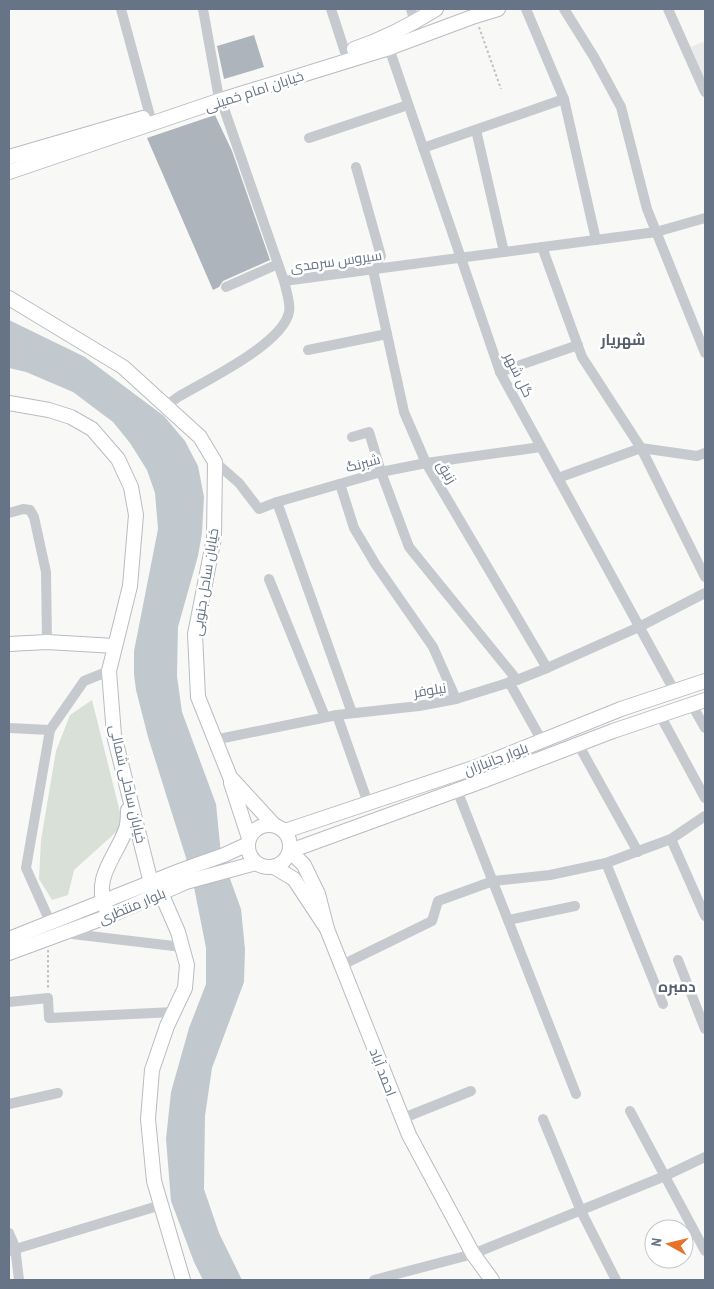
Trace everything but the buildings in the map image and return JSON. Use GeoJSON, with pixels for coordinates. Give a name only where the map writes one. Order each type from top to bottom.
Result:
{"type":"FeatureCollection","features":[{"type":"Feature","properties":{"kind":"main road","name":"خیابان امام خمینی"},"geometry":{"type":"LineString","coordinates":[[9,172],[383,39],[436,9]]}},
{"type":"Feature","properties":{"kind":"main road"},"geometry":{"type":"LineString","coordinates":[[445,9],[448,16],[457,23]]}},
{"type":"Feature","properties":{"kind":"main road","name":"خیابان امام خمینی"},"geometry":{"type":"LineString","coordinates":[[9,157],[389,48],[498,9]]}},
{"type":"Feature","properties":{"kind":"main road"},"geometry":{"type":"LineString","coordinates":[[9,298],[122,367],[200,437],[215,462]]}},
{"type":"Feature","properties":{"kind":"main road","name":"خیابان ساحلی شمالی"},"geometry":{"type":"LineString","coordinates":[[9,403],[64,415],[92,429],[118,459],[130,487],[136,515],[130,586],[109,672],[114,735],[151,883]]}},
{"type":"Feature","properties":{"kind":"main road","name":"خیابان ساحل جنوبی"},"geometry":{"type":"LineString","coordinates":[[215,462],[214,538],[195,634],[198,697],[230,777],[280,828]]}},
{"type":"Feature","properties":{"kind":"main road"},"geometry":{"type":"LineString","coordinates":[[9,644],[47,642],[115,646]]}},
{"type":"Feature","properties":{"kind":"main road","name":"بلوار جانبازان"},"geometry":{"type":"LineString","coordinates":[[280,828],[368,803],[479,766],[622,709],[705,681]]}},
{"type":"Feature","properties":{"kind":"main road","name":"بلوار جانبازان"},"geometry":{"type":"LineString","coordinates":[[290,851],[578,744],[705,700]]}},
{"type":"Feature","properties":{"kind":"main road"},"geometry":{"type":"LineString","coordinates":[[230,777],[249,841],[249,855],[261,866],[274,867],[285,861],[290,851],[289,837],[280,828],[262,826],[257,829],[249,841]]}},
{"type":"Feature","properties":{"kind":"main road"},"geometry":{"type":"LineString","coordinates":[[109,916],[103,902],[102,879],[127,828],[130,799]]}},
{"type":"Feature","properties":{"kind":"main road","name":"بلوار منتظری"},"geometry":{"type":"LineString","coordinates":[[9,953],[109,916],[161,893],[184,876],[249,841]]}},
{"type":"Feature","properties":{"kind":"main road"},"geometry":{"type":"LineString","coordinates":[[290,851],[304,865],[318,894],[327,929]]}},
{"type":"Feature","properties":{"kind":"main road","name":"بلوار منتظری"},"geometry":{"type":"LineString","coordinates":[[9,939],[151,883],[256,863]]}},
{"type":"Feature","properties":{"kind":"main road","name":"احمد آباد"},"geometry":{"type":"LineString","coordinates":[[274,867],[294,879],[327,929],[401,1119],[474,1254],[492,1280]]}},
{"type":"Feature","properties":{"kind":"main road"},"geometry":{"type":"LineString","coordinates":[[161,893],[178,932],[187,965],[185,988],[167,1026],[152,1070],[148,1119],[154,1181],[183,1280]]}},
{"type":"Feature","properties":{"kind":"street"},"geometry":{"type":"LineString","coordinates":[[121,9],[150,116]]}},
{"type":"Feature","properties":{"kind":"street"},"geometry":{"type":"LineString","coordinates":[[202,9],[220,97],[284,282]]}},
{"type":"Feature","properties":{"kind":"street"},"geometry":{"type":"LineString","coordinates":[[331,9],[345,52]]}},
{"type":"Feature","properties":{"kind":"street"},"geometry":{"type":"LineString","coordinates":[[410,9],[415,22]]}},
{"type":"Feature","properties":{"kind":"street"},"geometry":{"type":"LineString","coordinates":[[526,9],[564,99],[596,240]]}},
{"type":"Feature","properties":{"kind":"street"},"geometry":{"type":"LineString","coordinates":[[564,9],[594,57],[621,107],[646,209],[705,353]]}},
{"type":"Feature","properties":{"kind":"street"},"geometry":{"type":"LineString","coordinates":[[668,9],[705,92]]}},
{"type":"Feature","properties":{"kind":"street","name":"گل شهر"},"geometry":{"type":"LineString","coordinates":[[389,48],[500,372],[675,692]]}},
{"type":"Feature","properties":{"kind":"street"},"geometry":{"type":"LineString","coordinates":[[423,148],[564,99]]}},
{"type":"Feature","properties":{"kind":"street"},"geometry":{"type":"LineString","coordinates":[[309,138],[408,105]]}},
{"type":"Feature","properties":{"kind":"street"},"geometry":{"type":"LineString","coordinates":[[476,130],[504,252]]}},
{"type":"Feature","properties":{"kind":"street"},"geometry":{"type":"LineString","coordinates":[[356,167],[381,256],[373,270]]}},
{"type":"Feature","properties":{"kind":"street","name":"سیروس سرمدی"},"geometry":{"type":"LineString","coordinates":[[166,406],[260,349],[281,329],[290,311],[284,282],[656,232],[705,218]]}},
{"type":"Feature","properties":{"kind":"street"},"geometry":{"type":"LineString","coordinates":[[542,247],[582,357],[641,448],[705,577]]}},
{"type":"Feature","properties":{"kind":"street"},"geometry":{"type":"LineString","coordinates":[[226,287],[278,264]]}},
{"type":"Feature","properties":{"kind":"street","name":"زنبق"},"geometry":{"type":"LineString","coordinates":[[373,270],[404,412],[426,463],[547,668]]}},
{"type":"Feature","properties":{"kind":"street"},"geometry":{"type":"LineString","coordinates":[[308,350],[386,334]]}},
{"type":"Feature","properties":{"kind":"street"},"geometry":{"type":"LineString","coordinates":[[500,372],[578,345]]}},
{"type":"Feature","properties":{"kind":"street"},"geometry":{"type":"LineString","coordinates":[[352,437],[369,432],[381,472],[409,547],[513,681],[542,741]]}},
{"type":"Feature","properties":{"kind":"street","name":"شبرنگ"},"geometry":{"type":"LineString","coordinates":[[215,462],[238,483],[259,509],[276,502],[381,472],[426,463],[541,447]]}},
{"type":"Feature","properties":{"kind":"street"},"geometry":{"type":"LineString","coordinates":[[558,478],[641,448],[697,456],[705,454]]}},
{"type":"Feature","properties":{"kind":"street"},"geometry":{"type":"LineString","coordinates":[[340,484],[354,528],[376,565],[433,647],[456,699]]}},
{"type":"Feature","properties":{"kind":"street"},"geometry":{"type":"LineString","coordinates":[[276,502],[352,713]]}},
{"type":"Feature","properties":{"kind":"street"},"geometry":{"type":"LineString","coordinates":[[9,512],[23,509],[30,510],[34,517],[46,572],[47,642]]}},
{"type":"Feature","properties":{"kind":"street"},"geometry":{"type":"LineString","coordinates":[[269,580],[325,717]]}},
{"type":"Feature","properties":{"kind":"street","name":"نیلوفر"},"geometry":{"type":"LineString","coordinates":[[214,740],[325,717],[419,706],[456,699],[547,668],[639,627],[705,593]]}},
{"type":"Feature","properties":{"kind":"street"},"geometry":{"type":"LineString","coordinates":[[51,924],[26,868],[50,730],[84,681],[109,672]]}},
{"type":"Feature","properties":{"kind":"street"},"geometry":{"type":"LineString","coordinates":[[692,704],[705,728]]}},
{"type":"Feature","properties":{"kind":"street"},"geometry":{"type":"LineString","coordinates":[[337,715],[368,803]]}},
{"type":"Feature","properties":{"kind":"street"},"geometry":{"type":"LineString","coordinates":[[660,715],[705,798]]}},
{"type":"Feature","properties":{"kind":"street"},"geometry":{"type":"LineString","coordinates":[[9,728],[50,730]]}},
{"type":"Feature","properties":{"kind":"street"},"geometry":{"type":"LineString","coordinates":[[578,744],[638,852]]}},
{"type":"Feature","properties":{"kind":"street"},"geometry":{"type":"LineString","coordinates":[[457,790],[576,1094]]}},
{"type":"Feature","properties":{"kind":"street"},"geometry":{"type":"LineString","coordinates":[[342,965],[432,921],[438,900],[492,881],[550,875],[606,863],[671,839],[705,816]]}},
{"type":"Feature","properties":{"kind":"street"},"geometry":{"type":"LineString","coordinates":[[671,839],[705,915]]}},
{"type":"Feature","properties":{"kind":"street"},"geometry":{"type":"LineString","coordinates":[[606,863],[662,1004]]}},
{"type":"Feature","properties":{"kind":"street"},"geometry":{"type":"LineString","coordinates":[[508,920],[575,906]]}},
{"type":"Feature","properties":{"kind":"street"},"geometry":{"type":"LineString","coordinates":[[64,933],[182,947]]}},
{"type":"Feature","properties":{"kind":"street"},"geometry":{"type":"LineString","coordinates":[[678,960],[705,1029]]}},
{"type":"Feature","properties":{"kind":"street"},"geometry":{"type":"LineString","coordinates":[[9,1002],[48,998],[49,1018],[174,1012]]}},
{"type":"Feature","properties":{"kind":"street"},"geometry":{"type":"LineString","coordinates":[[401,1119],[471,1091]]}},
{"type":"Feature","properties":{"kind":"street"},"geometry":{"type":"LineString","coordinates":[[9,1104],[58,1093]]}},
{"type":"Feature","properties":{"kind":"street"},"geometry":{"type":"LineString","coordinates":[[630,1111],[705,1251]]}},
{"type":"Feature","properties":{"kind":"street"},"geometry":{"type":"LineString","coordinates":[[543,1119],[581,1211],[616,1280]]}},
{"type":"Feature","properties":{"kind":"street"},"geometry":{"type":"LineString","coordinates":[[374,1280],[474,1254],[665,1176],[705,1157]]}},
{"type":"Feature","properties":{"kind":"street"},"geometry":{"type":"LineString","coordinates":[[12,1249],[161,1205]]}},
{"type":"Feature","properties":{"kind":"street"},"geometry":{"type":"LineString","coordinates":[[9,1233],[19,1280]]}},
{"type":"Feature","properties":{"kind":"path"},"geometry":{"type":"LineString","coordinates":[[475,16],[501,89]]}},
{"type":"Feature","properties":{"kind":"path"},"geometry":{"type":"LineString","coordinates":[[48,939],[48,998]]}},
{"type":"Feature","properties":{"kind":"shaded area"},"geometry":{"type":"Polygon","coordinates":[[[705,41],[705,80],[691,47],[705,41]]]}},
{"type":"Feature","properties":{"kind":"shaded area"},"geometry":{"type":"Polygon","coordinates":[[[9,320],[85,357],[164,416],[185,441],[198,466],[204,497],[202,533],[198,556],[178,627],[177,676],[182,712],[216,804],[221,854],[241,909],[245,949],[244,982],[212,1068],[205,1116],[204,1189],[219,1233],[242,1280],[203,1280],[194,1262],[171,1201],[166,1139],[171,1092],[189,1028],[206,984],[206,948],[192,877],[148,737],[136,690],[134,674],[134,651],[158,529],[155,493],[147,470],[130,443],[113,422],[73,392],[26,372],[9,368],[9,320]]]}},
{"type":"Feature","properties":{"kind":"shaded area"},"geometry":{"type":"Polygon","coordinates":[[[92,700],[120,812],[121,826],[74,870],[68,895],[52,900],[39,879],[41,840],[56,751],[70,715],[92,700]]]}},
{"type":"Feature","properties":{"kind":"district","name":"شهریار"},"geometry":{"type":"Point","coordinates":[623,339]}},
{"type":"Feature","properties":{"kind":"district","name":"دمبره"},"geometry":{"type":"Point","coordinates":[677,986]}}]}
